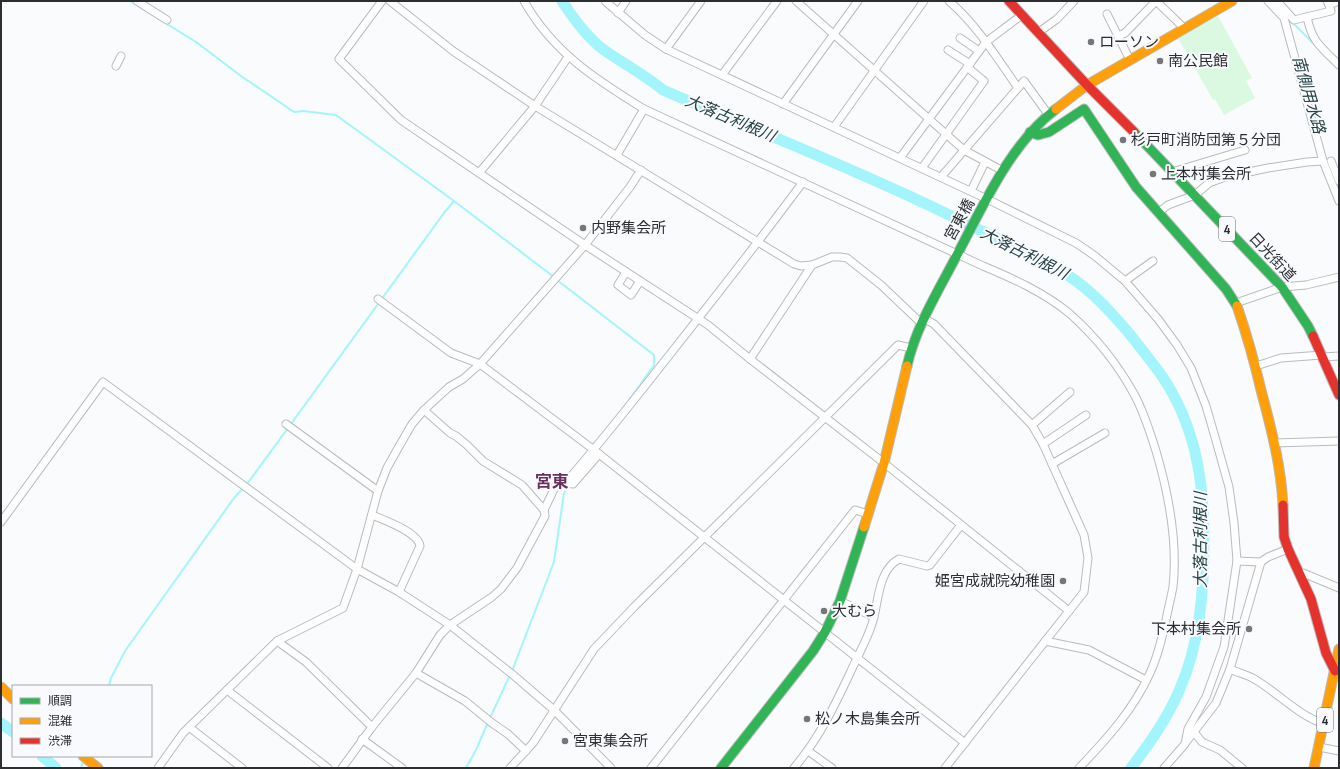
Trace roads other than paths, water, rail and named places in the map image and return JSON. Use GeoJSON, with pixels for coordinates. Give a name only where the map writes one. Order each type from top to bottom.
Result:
{"type":"FeatureCollection","features":[{"type":"Feature","properties":{"kind":"main road","name":"日光街道"},"geometry":{"type":"LineString","coordinates":[[1009,1],[1087,85],[1195,195],[1282,287],[1308,326],[1323,356],[1339,394]]}},
{"type":"Feature","properties":{"kind":"main road","name":"宮東橋"},"geometry":{"type":"LineString","coordinates":[[721,768],[813,651],[825,632],[840,601],[884,463],[911,348],[922,321],[957,254],[1017,148],[1048,114],[1087,85],[1184,28],[1219,4],[1232,1]]}},
{"type":"Feature","properties":{"kind":"main road"},"geometry":{"type":"LineString","coordinates":[[1030,132],[1038,135],[1049,132],[1084,109],[1136,187],[1226,289],[1236,303],[1256,366],[1275,443],[1282,485],[1284,537],[1311,599],[1326,653],[1335,671]]}},
{"type":"Feature","properties":{"kind":"main road","name":"4"},"geometry":{"type":"LineString","coordinates":[[1314,768],[1339,649]]}},
{"type":"Feature","properties":{"kind":"main road"},"geometry":{"type":"LineString","coordinates":[[1,687],[12,698]]}},
{"type":"Feature","properties":{"kind":"main road"},"geometry":{"type":"LineString","coordinates":[[84,757],[98,768]]}},
{"type":"Feature","properties":{"kind":"street"},"geometry":{"type":"LineString","coordinates":[[137,1],[167,20]]}},
{"type":"Feature","properties":{"kind":"street"},"geometry":{"type":"LineString","coordinates":[[382,1],[339,59],[401,120],[585,245],[708,325],[1069,611]]}},
{"type":"Feature","properties":{"kind":"street"},"geometry":{"type":"LineString","coordinates":[[390,1],[453,51],[535,106],[794,264],[801,266],[812,266],[832,257],[847,258],[922,321],[934,324],[1032,425],[1043,444],[1084,535],[1088,558],[1084,592],[945,768]]}},
{"type":"Feature","properties":{"kind":"street"},"geometry":{"type":"LineString","coordinates":[[524,1],[546,34],[568,57],[603,84],[644,109],[957,254],[1017,280],[1052,300],[1090,334],[1106,352],[1130,387],[1141,409],[1152,438],[1164,476],[1171,518],[1175,558],[1172,589],[1161,642],[1150,673],[1119,722],[1103,743],[1078,768]]}},
{"type":"Feature","properties":{"kind":"street"},"geometry":{"type":"LineString","coordinates":[[605,1],[645,35],[666,49],[971,191],[1076,243],[1095,256],[1125,281],[1158,319],[1191,368],[1206,406],[1228,486],[1234,523],[1237,561],[1224,647],[1206,697],[1188,729],[1185,744]]}},
{"type":"Feature","properties":{"kind":"street"},"geometry":{"type":"LineString","coordinates":[[618,13],[626,1]]}},
{"type":"Feature","properties":{"kind":"street"},"geometry":{"type":"LineString","coordinates":[[666,49],[701,1]]}},
{"type":"Feature","properties":{"kind":"street"},"geometry":{"type":"LineString","coordinates":[[722,76],[776,1]]}},
{"type":"Feature","properties":{"kind":"street"},"geometry":{"type":"LineString","coordinates":[[796,1],[964,150],[1003,171]]}},
{"type":"Feature","properties":{"kind":"street"},"geometry":{"type":"LineString","coordinates":[[783,104],[858,1]]}},
{"type":"Feature","properties":{"kind":"street"},"geometry":{"type":"LineString","coordinates":[[834,127],[924,1]]}},
{"type":"Feature","properties":{"kind":"street"},"geometry":{"type":"LineString","coordinates":[[949,1],[965,16],[986,42],[1018,88]]}},
{"type":"Feature","properties":{"kind":"street"},"geometry":{"type":"LineString","coordinates":[[1039,32],[1057,19],[1074,1]]}},
{"type":"Feature","properties":{"kind":"street"},"geometry":{"type":"LineString","coordinates":[[1118,36],[1124,33],[1156,1],[1184,28]]}},
{"type":"Feature","properties":{"kind":"street"},"geometry":{"type":"LineString","coordinates":[[1268,1],[1284,18],[1323,161],[1339,201]]}},
{"type":"Feature","properties":{"kind":"street"},"geometry":{"type":"LineString","coordinates":[[1277,1],[1294,20],[1330,11],[1328,3],[1339,1]]}},
{"type":"Feature","properties":{"kind":"street"},"geometry":{"type":"LineString","coordinates":[[1107,14],[1130,60]]}},
{"type":"Feature","properties":{"kind":"street"},"geometry":{"type":"LineString","coordinates":[[900,158],[986,42],[1022,15]]}},
{"type":"Feature","properties":{"kind":"street"},"geometry":{"type":"LineString","coordinates":[[1307,17],[1310,32],[1315,41],[1339,65]]}},
{"type":"Feature","properties":{"kind":"street"},"geometry":{"type":"LineString","coordinates":[[960,38],[979,51]]}},
{"type":"Feature","properties":{"kind":"street"},"geometry":{"type":"LineString","coordinates":[[922,168],[984,81],[948,50]]}},
{"type":"Feature","properties":{"kind":"street"},"geometry":{"type":"LineString","coordinates":[[116,66],[121,56]]}},
{"type":"Feature","properties":{"kind":"street"},"geometry":{"type":"LineString","coordinates":[[479,173],[535,106],[568,57]]}},
{"type":"Feature","properties":{"kind":"street"},"geometry":{"type":"LineString","coordinates":[[941,177],[1024,81],[1048,114]]}},
{"type":"Feature","properties":{"kind":"street"},"geometry":{"type":"LineString","coordinates":[[616,155],[644,109]]}},
{"type":"Feature","properties":{"kind":"street"},"geometry":{"type":"LineString","coordinates":[[1172,172],[1245,150]]}},
{"type":"Feature","properties":{"kind":"street"},"geometry":{"type":"LineString","coordinates":[[1158,213],[1174,202],[1195,195],[1209,184],[1225,178],[1268,168],[1323,161]]}},
{"type":"Feature","properties":{"kind":"street"},"geometry":{"type":"LineString","coordinates":[[1331,161],[1339,181]]}},
{"type":"Feature","properties":{"kind":"street"},"geometry":{"type":"LineString","coordinates":[[971,191],[985,162]]}},
{"type":"Feature","properties":{"kind":"street"},"geometry":{"type":"LineString","coordinates":[[158,768],[183,733],[278,641],[343,608],[357,570],[378,491],[387,468],[412,424],[424,410],[449,387],[463,380],[480,364],[585,245],[630,188],[641,170]]}},
{"type":"Feature","properties":{"kind":"street"},"geometry":{"type":"LineString","coordinates":[[544,510],[558,481],[573,484],[803,182]]}},
{"type":"Feature","properties":{"kind":"street"},"geometry":{"type":"LineString","coordinates":[[1125,281],[1153,261]]}},
{"type":"Feature","properties":{"kind":"street"},"geometry":{"type":"LineString","coordinates":[[750,359],[812,266]]}},
{"type":"Feature","properties":{"kind":"street"},"geometry":{"type":"LineString","coordinates":[[626,272],[618,285],[631,294],[640,281]]}},
{"type":"Feature","properties":{"kind":"street"},"geometry":{"type":"LineString","coordinates":[[1236,303],[1282,287],[1339,277]]}},
{"type":"Feature","properties":{"kind":"street"},"geometry":{"type":"LineString","coordinates":[[378,299],[451,353],[480,364],[596,452],[965,743]]}},
{"type":"Feature","properties":{"kind":"street"},"geometry":{"type":"LineString","coordinates":[[510,768],[526,751],[594,648],[898,345],[911,348]]}},
{"type":"Feature","properties":{"kind":"street"},"geometry":{"type":"LineString","coordinates":[[1256,366],[1281,358],[1339,356]]}},
{"type":"Feature","properties":{"kind":"street"},"geometry":{"type":"LineString","coordinates":[[1,522],[102,382],[357,570],[400,592],[450,625],[511,673],[554,710],[611,768]]}},
{"type":"Feature","properties":{"kind":"street"},"geometry":{"type":"LineString","coordinates":[[1032,425],[1070,392]]}},
{"type":"Feature","properties":{"kind":"street"},"geometry":{"type":"LineString","coordinates":[[342,768],[372,727],[416,673],[440,635],[450,625],[492,597],[501,589],[517,568],[545,516],[544,510],[522,485],[483,461],[424,410]]}},
{"type":"Feature","properties":{"kind":"street"},"geometry":{"type":"LineString","coordinates":[[1043,444],[1086,415]]}},
{"type":"Feature","properties":{"kind":"street"},"geometry":{"type":"LineString","coordinates":[[286,424],[378,491]]}},
{"type":"Feature","properties":{"kind":"street"},"geometry":{"type":"LineString","coordinates":[[1052,464],[1105,433]]}},
{"type":"Feature","properties":{"kind":"street"},"geometry":{"type":"LineString","coordinates":[[1275,443],[1339,442]]}},
{"type":"Feature","properties":{"kind":"street"},"geometry":{"type":"LineString","coordinates":[[651,768],[855,510],[868,514]]}},
{"type":"Feature","properties":{"kind":"street"},"geometry":{"type":"LineString","coordinates":[[372,515],[398,526],[411,534],[420,543],[400,592]]}},
{"type":"Feature","properties":{"kind":"street"},"geometry":{"type":"LineString","coordinates":[[794,768],[808,751],[827,721],[864,644],[874,617],[883,578],[888,569],[899,559],[927,566],[930,565],[961,525]]}},
{"type":"Feature","properties":{"kind":"street"},"geometry":{"type":"LineString","coordinates":[[1237,561],[1260,562],[1288,549]]}},
{"type":"Feature","properties":{"kind":"street"},"geometry":{"type":"LineString","coordinates":[[1164,768],[1185,744],[1216,703],[1236,652],[1260,562]]}},
{"type":"Feature","properties":{"kind":"street"},"geometry":{"type":"LineString","coordinates":[[1300,574],[1303,573],[1339,588]]}},
{"type":"Feature","properties":{"kind":"street"},"geometry":{"type":"LineString","coordinates":[[840,601],[874,617]]}},
{"type":"Feature","properties":{"kind":"street"},"geometry":{"type":"LineString","coordinates":[[278,641],[306,662],[372,727]]}},
{"type":"Feature","properties":{"kind":"street"},"geometry":{"type":"LineString","coordinates":[[1046,641],[1089,650],[1146,680]]}},
{"type":"Feature","properties":{"kind":"street"},"geometry":{"type":"LineString","coordinates":[[1224,647],[1236,652]]}},
{"type":"Feature","properties":{"kind":"street"},"geometry":{"type":"LineString","coordinates":[[1230,669],[1255,679],[1298,712],[1314,721],[1324,724]]}},
{"type":"Feature","properties":{"kind":"street"},"geometry":{"type":"LineString","coordinates":[[416,673],[465,701],[508,734],[526,751]]}},
{"type":"Feature","properties":{"kind":"street"},"geometry":{"type":"LineString","coordinates":[[227,690],[328,768]]}},
{"type":"Feature","properties":{"kind":"street"},"geometry":{"type":"LineString","coordinates":[[189,727],[242,768]]}},
{"type":"Feature","properties":{"kind":"street"},"geometry":{"type":"LineString","coordinates":[[1194,732],[1202,742],[1220,750],[1242,768]]}},
{"type":"Feature","properties":{"kind":"street"},"geometry":{"type":"LineString","coordinates":[[362,740],[402,768]]}},
{"type":"Feature","properties":{"kind":"street"},"geometry":{"type":"LineString","coordinates":[[1319,747],[1339,751]]}},
{"type":"Feature","properties":{"kind":"street"},"geometry":{"type":"LineString","coordinates":[[808,751],[832,768]]}},
{"type":"Feature","properties":{"kind":"waterway"},"geometry":{"type":"LineString","coordinates":[[130,1],[196,42],[241,76],[294,112],[303,111],[336,115],[454,201],[554,277]]}},
{"type":"Feature","properties":{"kind":"waterway","name":"大落古利根川"},"geometry":{"type":"LineString","coordinates":[[562,1],[592,40],[604,50],[649,79],[663,90],[910,196],[1035,257],[1066,274],[1084,287],[1107,308],[1158,370],[1173,395],[1190,434],[1199,474],[1204,517],[1202,597],[1192,655],[1179,691],[1163,721],[1131,768]]}},
{"type":"Feature","properties":{"kind":"waterway"},"geometry":{"type":"LineString","coordinates":[[1292,22],[1317,47]]}},
{"type":"Feature","properties":{"kind":"waterway","name":"南側用水路"},"geometry":{"type":"LineString","coordinates":[[1325,157],[1338,190]]}},
{"type":"Feature","properties":{"kind":"waterway"},"geometry":{"type":"LineString","coordinates":[[291,424],[454,201]]}},
{"type":"Feature","properties":{"kind":"waterway"},"geometry":{"type":"LineString","coordinates":[[557,280],[654,355],[654,365],[628,402]]}},
{"type":"Feature","properties":{"kind":"waterway"},"geometry":{"type":"LineString","coordinates":[[109,685],[111,678],[125,651],[234,498],[247,484],[288,428]]}},
{"type":"Feature","properties":{"kind":"waterway"},"geometry":{"type":"LineString","coordinates":[[512,671],[554,562],[564,493],[569,486]]}},
{"type":"Feature","properties":{"kind":"waterway"},"geometry":{"type":"LineString","coordinates":[[490,718],[510,675]]}},
{"type":"Feature","properties":{"kind":"waterway"},"geometry":{"type":"LineString","coordinates":[[466,768],[476,750],[488,722]]}},
{"type":"Feature","properties":{"kind":"waterway"},"geometry":{"type":"LineString","coordinates":[[1,723],[12,731]]}},
{"type":"Feature","properties":{"kind":"waterway"},"geometry":{"type":"LineString","coordinates":[[43,757],[56,768]]}},
{"type":"Feature","properties":{"kind":"waterway"},"geometry":{"type":"LineString","coordinates":[[81,768],[83,762]]}},
{"type":"Feature","properties":{"kind":"place","name":"ローソン"},"geometry":{"type":"Point","coordinates":[1091,42]}},
{"type":"Feature","properties":{"kind":"place","name":"南公民館"},"geometry":{"type":"Point","coordinates":[1160,61]}},
{"type":"Feature","properties":{"kind":"place","name":"杉戸町消防団第５分団"},"geometry":{"type":"Point","coordinates":[1123,140]}},
{"type":"Feature","properties":{"kind":"place","name":"上本村集会所"},"geometry":{"type":"Point","coordinates":[1153,174]}},
{"type":"Feature","properties":{"kind":"place","name":"内野集会所"},"geometry":{"type":"Point","coordinates":[583,228]}},
{"type":"Feature","properties":{"kind":"place","name":"姫宮成就院幼稚園"},"geometry":{"type":"Point","coordinates":[1063,581]}},
{"type":"Feature","properties":{"kind":"place","name":"大むら"},"geometry":{"type":"Point","coordinates":[824,611]}},
{"type":"Feature","properties":{"kind":"place","name":"下本村集会所"},"geometry":{"type":"Point","coordinates":[1249,629]}},
{"type":"Feature","properties":{"kind":"place","name":"松ノ木島集会所"},"geometry":{"type":"Point","coordinates":[807,719]}},
{"type":"Feature","properties":{"kind":"place","name":"宮東集会所"},"geometry":{"type":"Point","coordinates":[565,741]}},
{"type":"Feature","properties":{"kind":"district","name":"宮東"},"geometry":{"type":"Point","coordinates":[552,482]}}]}
